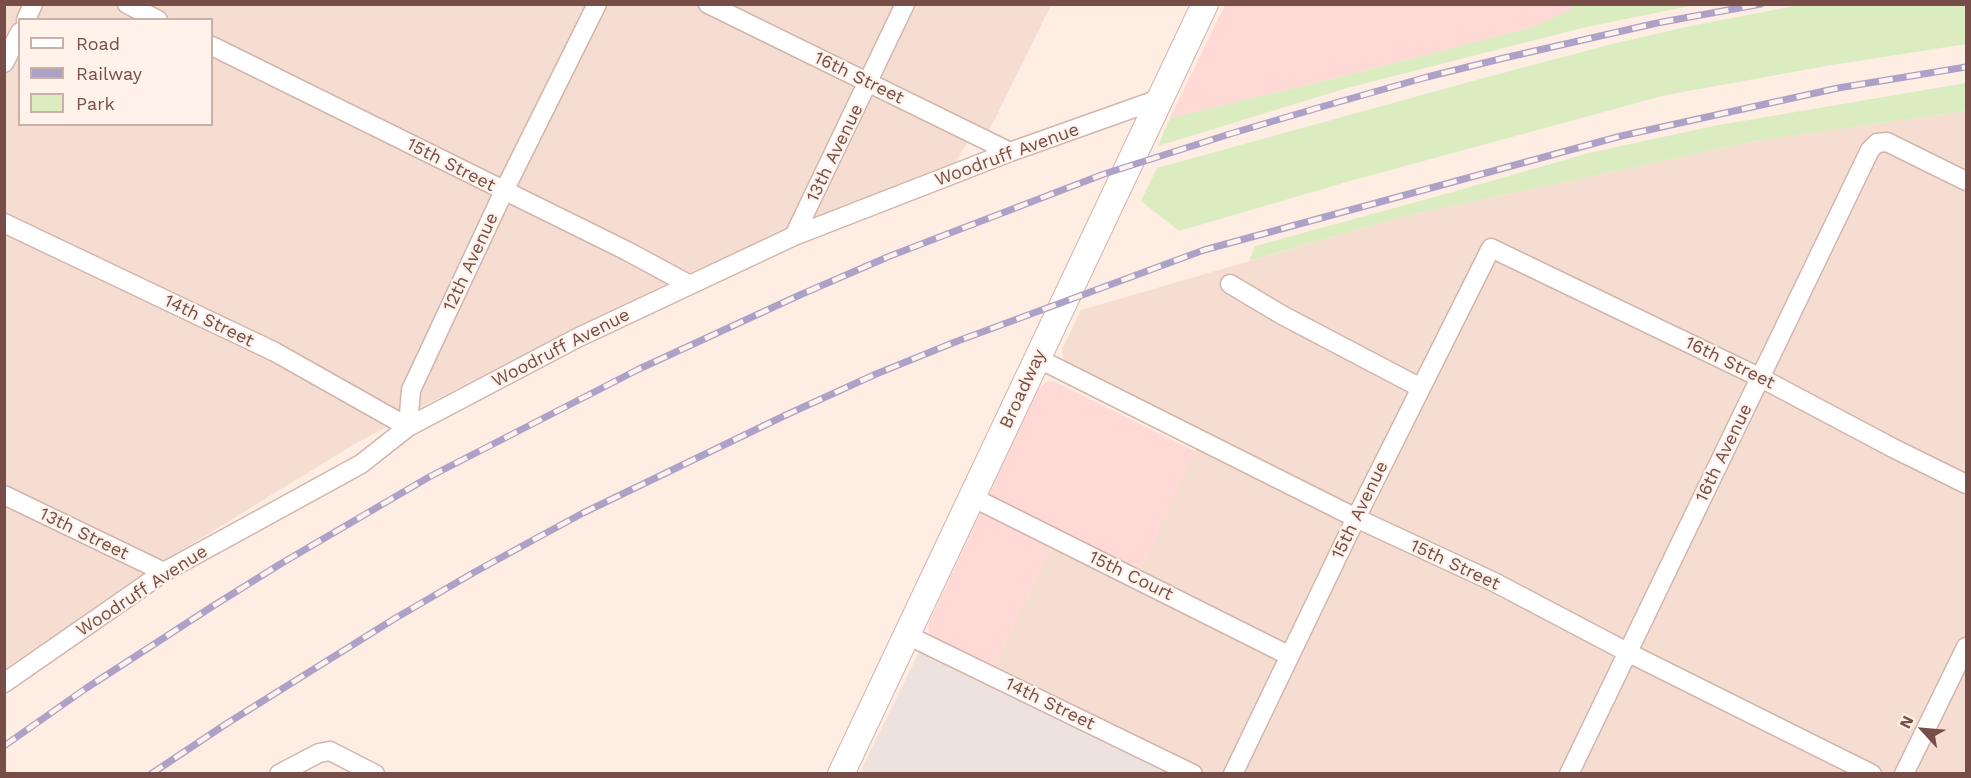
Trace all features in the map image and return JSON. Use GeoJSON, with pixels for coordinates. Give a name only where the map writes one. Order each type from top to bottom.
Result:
{"type":"FeatureCollection","features":[{"type":"Feature","properties":{"kind":"main road","name":"Broadway"},"geometry":{"type":"LineString","coordinates":[[841,774],[1205,4]]}},
{"type":"Feature","properties":{"kind":"street"},"geometry":{"type":"LineString","coordinates":[[27,18],[33,4]]}},
{"type":"Feature","properties":{"kind":"street"},"geometry":{"type":"LineString","coordinates":[[127,4],[154,18]]}},
{"type":"Feature","properties":{"kind":"street","name":"12th Avenue"},"geometry":{"type":"LineString","coordinates":[[408,427],[411,390],[504,191],[597,4]]}},
{"type":"Feature","properties":{"kind":"street","name":"16th Street"},"geometry":{"type":"LineString","coordinates":[[708,4],[1010,152]]}},
{"type":"Feature","properties":{"kind":"street","name":"13th Avenue"},"geometry":{"type":"LineString","coordinates":[[794,236],[905,4]]}},
{"type":"Feature","properties":{"kind":"street"},"geometry":{"type":"LineString","coordinates":[[4,63],[18,37]]}},
{"type":"Feature","properties":{"kind":"street","name":"15th Street"},"geometry":{"type":"LineString","coordinates":[[213,46],[627,251],[690,285]]}},
{"type":"Feature","properties":{"kind":"street","name":"Woodruff Avenue"},"geometry":{"type":"LineString","coordinates":[[4,682],[164,572],[361,464],[408,427],[577,338],[794,236],[1010,152],[1162,99]]}},
{"type":"Feature","properties":{"kind":"street","name":"16th Avenue"},"geometry":{"type":"LineString","coordinates":[[1569,774],[1870,150],[1877,143],[1887,142],[1966,181]]}},
{"type":"Feature","properties":{"kind":"street","name":"14th Street"},"geometry":{"type":"LineString","coordinates":[[4,223],[275,352],[408,427]]}},
{"type":"Feature","properties":{"kind":"street","name":"16th Street"},"geometry":{"type":"LineString","coordinates":[[1491,248],[1761,378],[1966,484]]}},
{"type":"Feature","properties":{"kind":"street","name":"15th Avenue"},"geometry":{"type":"LineString","coordinates":[[1233,774],[1356,518],[1491,248]]}},
{"type":"Feature","properties":{"kind":"street"},"geometry":{"type":"LineString","coordinates":[[1230,284],[1282,315],[1421,388]]}},
{"type":"Feature","properties":{"kind":"street","name":"15th Street"},"geometry":{"type":"LineString","coordinates":[[1037,358],[1356,518],[1494,582],[1627,652],[1872,774]]}},
{"type":"Feature","properties":{"kind":"street","name":"13th Street"},"geometry":{"type":"LineString","coordinates":[[4,495],[164,572]]}},
{"type":"Feature","properties":{"kind":"street","name":"15th Court"},"geometry":{"type":"LineString","coordinates":[[972,497],[1290,656]]}},
{"type":"Feature","properties":{"kind":"street","name":"14th Street"},"geometry":{"type":"LineString","coordinates":[[907,635],[1193,774]]}},
{"type":"Feature","properties":{"kind":"street"},"geometry":{"type":"LineString","coordinates":[[1905,774],[1966,647]]}},
{"type":"Feature","properties":{"kind":"street"},"geometry":{"type":"LineString","coordinates":[[279,774],[319,753],[330,751],[375,774]]}},
{"type":"Feature","properties":{"kind":"shaded area"},"geometry":{"type":"Polygon","coordinates":[[[5,5],[1051,5],[988,133],[974,130],[957,160],[950,165],[702,267],[594,319],[433,401],[348,448],[169,558],[5,670],[5,5]]]}},
{"type":"Feature","properties":{"kind":"shaded area"},"geometry":{"type":"Polygon","coordinates":[[[1225,5],[1572,5],[1570,11],[1533,27],[1170,118],[1225,5]]]}},
{"type":"Feature","properties":{"kind":"shaded area"},"geometry":{"type":"Polygon","coordinates":[[[1966,111],[1966,773],[1213,773],[994,665],[1053,545],[1133,584],[1204,431],[1069,365],[1063,357],[1062,349],[1081,310],[1405,216],[1761,140],[1966,111]]]}},
{"type":"Feature","properties":{"kind":"shaded area"},"geometry":{"type":"Polygon","coordinates":[[[1053,381],[1195,451],[1133,584],[1053,545],[994,665],[935,638],[929,632],[928,625],[1038,389],[1045,383],[1053,381]]]}},
{"type":"Feature","properties":{"kind":"shaded area"},"geometry":{"type":"Polygon","coordinates":[[[929,632],[935,638],[1213,773],[859,774],[929,632]]]}},
{"type":"Feature","properties":{"kind":"green space"},"geometry":{"type":"Polygon","coordinates":[[[1805,4],[1966,5],[1966,44],[1666,95],[1350,181],[1179,231],[1141,201],[1157,168],[1616,43],[1805,4]]]}},
{"type":"Feature","properties":{"kind":"green space"},"geometry":{"type":"Polygon","coordinates":[[[1572,5],[1695,5],[1586,27],[1347,88],[1158,146],[1170,118],[1533,27],[1569,11],[1572,5]]]}},
{"type":"Feature","properties":{"kind":"green space"},"geometry":{"type":"Polygon","coordinates":[[[1966,83],[1966,111],[1761,140],[1405,216],[1249,261],[1255,246],[1589,153],[1713,126],[1966,83]]]}},
{"type":"Feature","properties":{"kind":"railway"},"geometry":{"type":"LineString","coordinates":[[4,746],[85,689],[213,606],[429,477],[639,369],[890,256],[1104,174],[1321,107],[1504,58],[1657,23],[1761,4]]}},
{"type":"Feature","properties":{"kind":"railway"},"geometry":{"type":"LineString","coordinates":[[151,774],[226,724],[394,619],[583,513],[786,415],[876,374],[955,342],[1204,250],[1621,136],[1838,88],[1966,67]]}}]}
